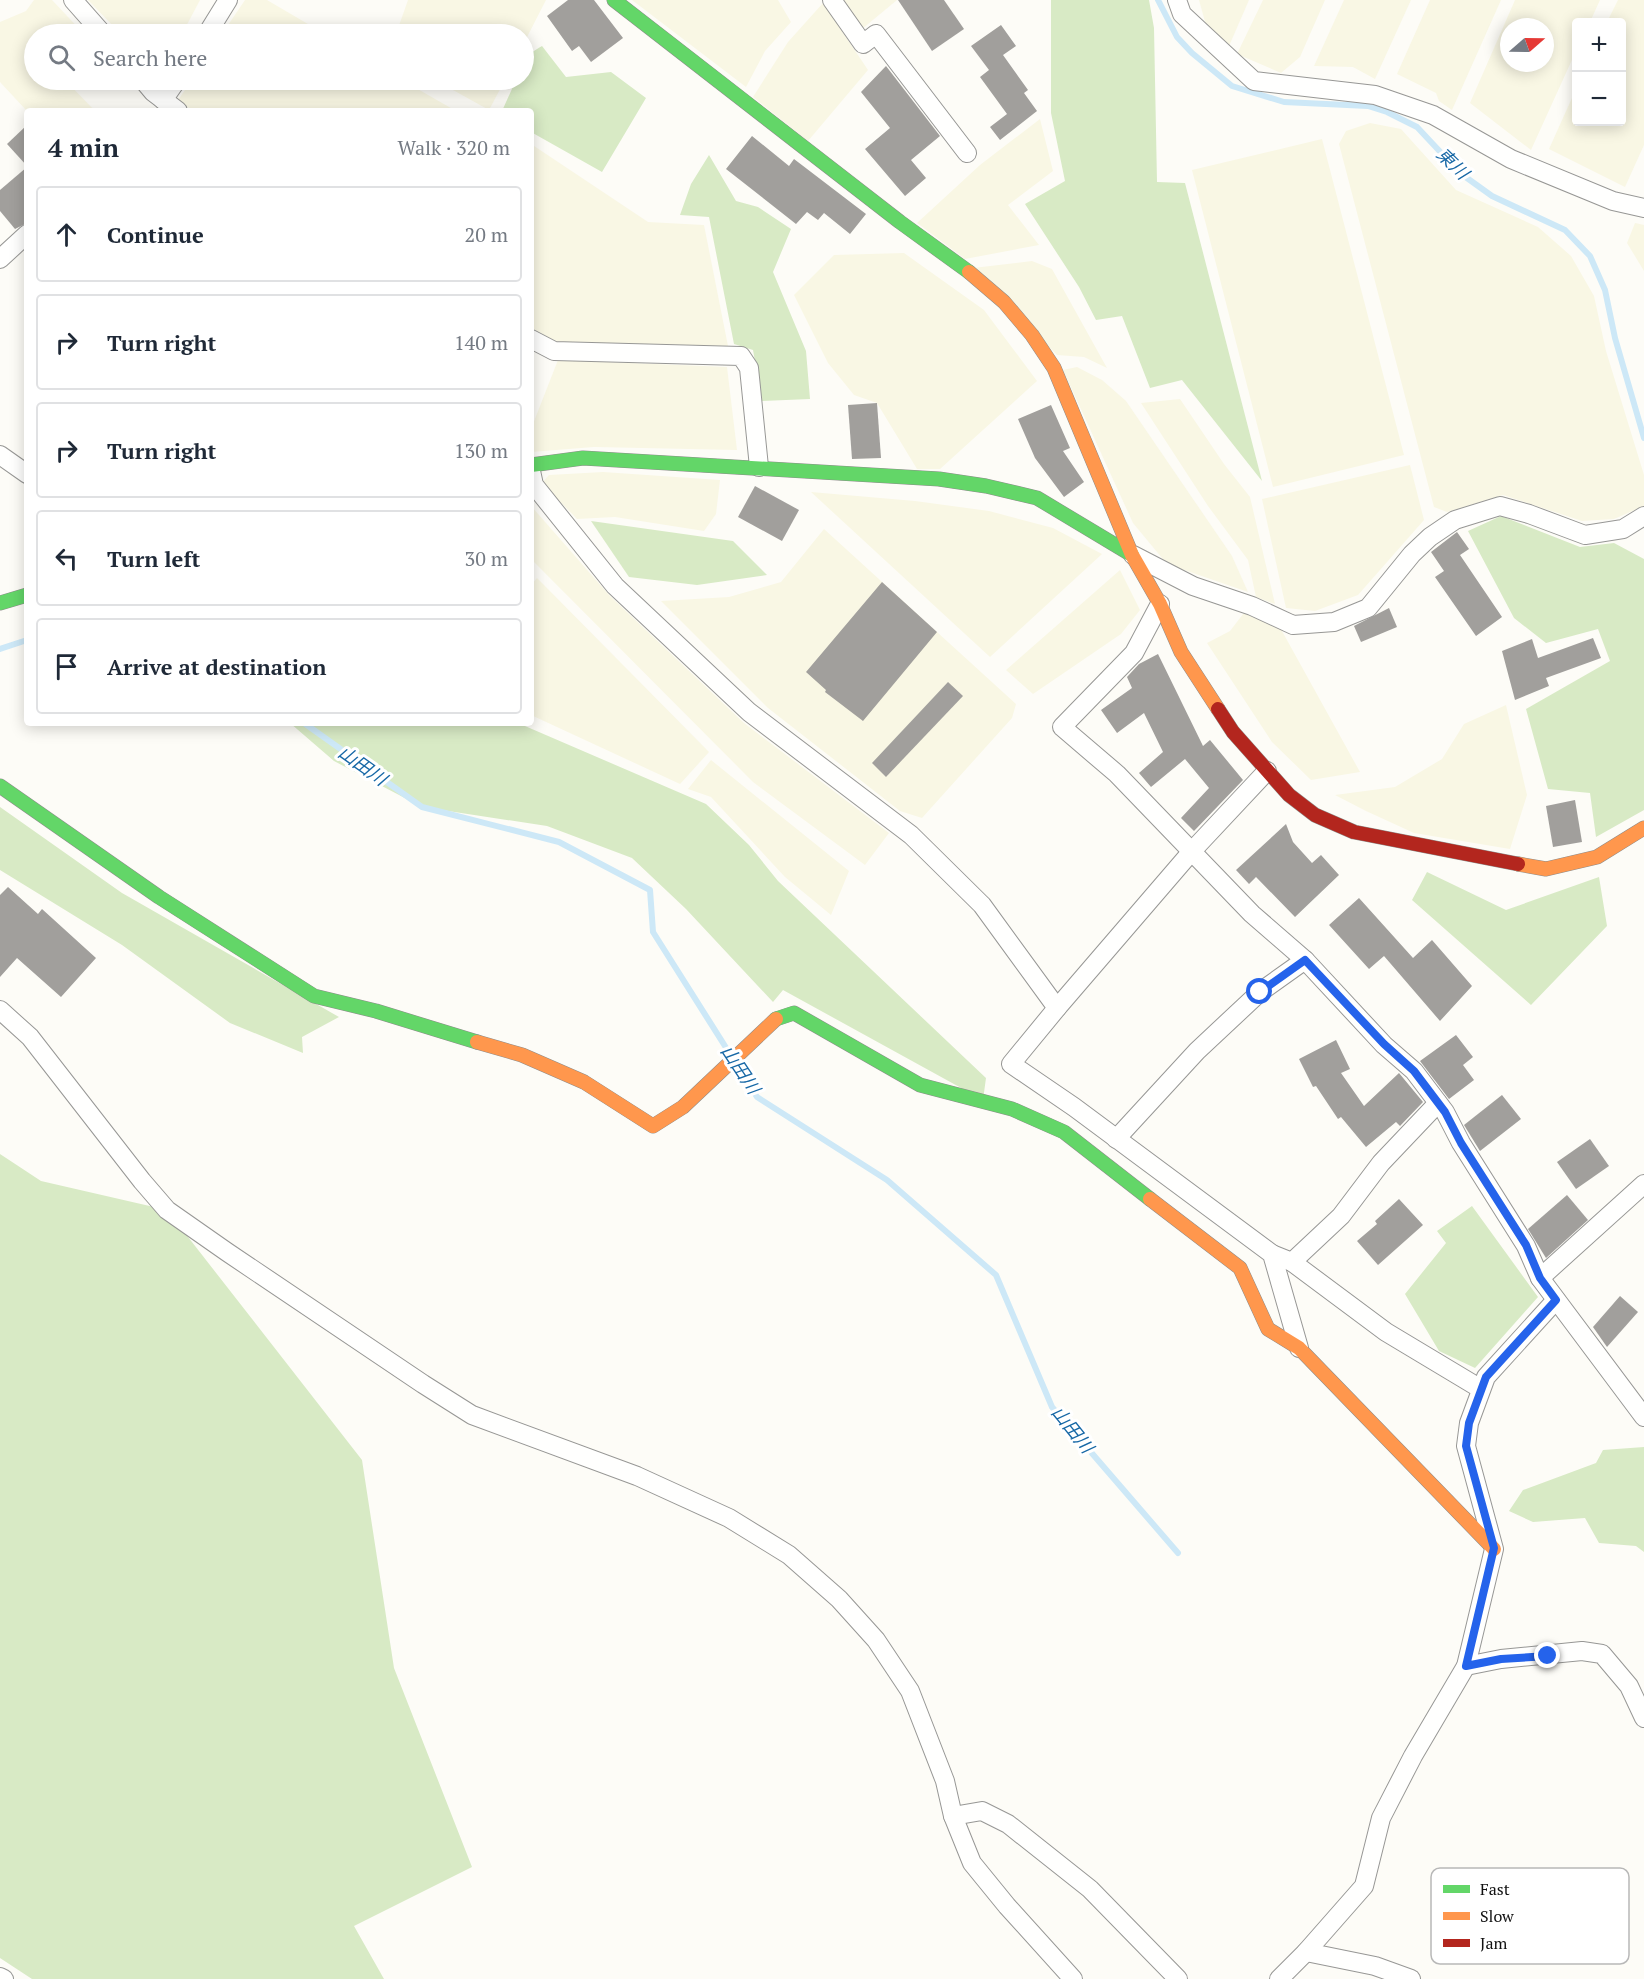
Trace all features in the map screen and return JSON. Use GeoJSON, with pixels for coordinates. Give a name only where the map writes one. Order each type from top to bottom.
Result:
{"type":"FeatureCollection","features":[{"type":"Feature","properties":{"kind":"street"},"geometry":{"type":"LineString","coordinates":[[73,0],[94,24]]}},
{"type":"Feature","properties":{"kind":"street"},"geometry":{"type":"LineString","coordinates":[[213,24],[228,0]]}},
{"type":"Feature","properties":{"kind":"street"},"geometry":{"type":"LineString","coordinates":[[614,0],[973,275],[1004,302],[1032,335],[1054,368],[1132,555],[1160,604],[1181,652],[1233,732],[1289,795],[1315,815],[1354,832],[1546,869],[1597,857],[1644,828]]}},
{"type":"Feature","properties":{"kind":"street"},"geometry":{"type":"LineString","coordinates":[[832,0],[863,44],[876,34],[967,153]]}},
{"type":"Feature","properties":{"kind":"street"},"geometry":{"type":"LineString","coordinates":[[1177,0],[1182,14],[1254,81],[1375,95],[1433,115],[1511,159],[1613,201],[1644,208]]}},
{"type":"Feature","properties":{"kind":"street"},"geometry":{"type":"LineString","coordinates":[[153,90],[170,105],[174,90]]}},
{"type":"Feature","properties":{"kind":"street"},"geometry":{"type":"LineString","coordinates":[[0,259],[24,237]]}},
{"type":"Feature","properties":{"kind":"street"},"geometry":{"type":"LineString","coordinates":[[534,341],[554,351],[741,356],[749,368],[759,467]]}},
{"type":"Feature","properties":{"kind":"street"},"geometry":{"type":"LineString","coordinates":[[0,454],[24,472]]}},
{"type":"Feature","properties":{"kind":"street"},"geometry":{"type":"LineString","coordinates":[[534,465],[583,458],[939,479],[986,486],[1037,498],[1132,555],[1193,586],[1252,606],[1293,625],[1334,622],[1368,608],[1412,554],[1431,537],[1455,520],[1500,506],[1585,535],[1623,529],[1644,516]]}},
{"type":"Feature","properties":{"kind":"street"},"geometry":{"type":"LineString","coordinates":[[534,484],[615,586],[740,704],[911,835],[982,905],[1057,1008]]}},
{"type":"Feature","properties":{"kind":"street"},"geometry":{"type":"LineString","coordinates":[[0,603],[24,597]]}},
{"type":"Feature","properties":{"kind":"street"},"geometry":{"type":"LineString","coordinates":[[1160,604],[1134,653],[1062,727],[1117,774],[1252,914],[1305,960],[1384,1044],[1414,1071],[1438,1102],[1461,1143],[1526,1245],[1540,1278],[1644,1417]]}},
{"type":"Feature","properties":{"kind":"street"},"geometry":{"type":"LineString","coordinates":[[1267,771],[1192,851],[1011,1064],[1074,1107],[1272,1254],[1292,1262],[1386,1332],[1481,1389]]}},
{"type":"Feature","properties":{"kind":"street"},"geometry":{"type":"LineString","coordinates":[[0,786],[159,897],[314,996],[376,1011],[522,1055],[584,1082],[653,1126],[683,1107],[778,1017],[794,1013],[920,1085],[1012,1109],[1064,1132],[1240,1268],[1268,1329],[1299,1348],[1494,1548]]}},
{"type":"Feature","properties":{"kind":"street"},"geometry":{"type":"LineString","coordinates":[[1116,1139],[1197,1051],[1260,992],[1305,960]]}},
{"type":"Feature","properties":{"kind":"street"},"geometry":{"type":"LineString","coordinates":[[0,1010],[30,1037],[167,1210],[472,1415],[637,1476],[729,1518],[789,1555],[838,1599],[876,1640],[909,1691],[945,1782],[953,1816],[972,1863],[1006,1906],[1073,1979]]}},
{"type":"Feature","properties":{"kind":"street"},"geometry":{"type":"LineString","coordinates":[[1292,1262],[1341,1216],[1381,1163],[1438,1102]]}},
{"type":"Feature","properties":{"kind":"street"},"geometry":{"type":"LineString","coordinates":[[1540,1278],[1644,1184]]}},
{"type":"Feature","properties":{"kind":"street"},"geometry":{"type":"LineString","coordinates":[[1272,1254],[1299,1348]]}},
{"type":"Feature","properties":{"kind":"street"},"geometry":{"type":"LineString","coordinates":[[1279,1979],[1364,1886],[1382,1818],[1413,1756],[1466,1666],[1494,1548],[1466,1446],[1469,1423],[1486,1377],[1556,1300]]}},
{"type":"Feature","properties":{"kind":"street"},"geometry":{"type":"LineString","coordinates":[[1466,1666],[1501,1659],[1582,1651],[1602,1654],[1629,1686],[1644,1718]]}},
{"type":"Feature","properties":{"kind":"street"},"geometry":{"type":"LineString","coordinates":[[953,1816],[982,1811],[1008,1824],[1090,1889],[1178,1979]]}},
{"type":"Feature","properties":{"kind":"street"},"geometry":{"type":"LineString","coordinates":[[1306,1952],[1375,1966],[1411,1979]]}},
{"type":"Feature","properties":{"kind":"shaded area"},"geometry":{"type":"Polygon","coordinates":[[[34,0],[52,0],[75,24],[24,24],[24,90],[75,90],[92,108],[24,108],[0,82],[0,22],[26,11],[34,0]]]}},
{"type":"Feature","properties":{"kind":"shaded area"},"geometry":{"type":"Polygon","coordinates":[[[88,0],[200,0],[187,24],[111,24],[88,0]]]}},
{"type":"Feature","properties":{"kind":"shaded area"},"geometry":{"type":"Polygon","coordinates":[[[245,0],[267,0],[308,24],[229,24],[245,0]]]}},
{"type":"Feature","properties":{"kind":"shaded area"},"geometry":{"type":"Polygon","coordinates":[[[408,0],[546,0],[534,24],[400,24],[408,0]]]}},
{"type":"Feature","properties":{"kind":"shaded area"},"geometry":{"type":"Polygon","coordinates":[[[632,0],[778,0],[791,22],[765,51],[746,87],[632,0]]]}},
{"type":"Feature","properties":{"kind":"shaded area"},"geometry":{"type":"Polygon","coordinates":[[[842,0],[897,0],[862,29],[842,0]]]}},
{"type":"Feature","properties":{"kind":"shaded area"},"geometry":{"type":"Polygon","coordinates":[[[1199,0],[1249,0],[1226,53],[1209,36],[1199,0]]]}},
{"type":"Feature","properties":{"kind":"shaded area"},"geometry":{"type":"Polygon","coordinates":[[[1263,0],[1325,0],[1300,57],[1281,73],[1237,54],[1263,0]]]}},
{"type":"Feature","properties":{"kind":"shaded area"},"geometry":{"type":"Polygon","coordinates":[[[1344,0],[1411,0],[1375,79],[1353,67],[1314,66],[1344,0]]]}},
{"type":"Feature","properties":{"kind":"shaded area"},"geometry":{"type":"Polygon","coordinates":[[[1430,0],[1501,0],[1452,110],[1439,101],[1436,93],[1397,74],[1430,0]]]}},
{"type":"Feature","properties":{"kind":"shaded area"},"geometry":{"type":"Polygon","coordinates":[[[1515,0],[1600,0],[1592,18],[1572,18],[1572,60],[1531,150],[1470,103],[1500,34],[1500,72],[1554,72],[1554,18],[1507,18],[1515,0]]]}},
{"type":"Feature","properties":{"kind":"shaded area"},"geometry":{"type":"Polygon","coordinates":[[[1618,0],[1644,0],[1644,145],[1625,187],[1549,149],[1572,98],[1572,126],[1626,126],[1626,18],[1609,18],[1618,0]]]}},
{"type":"Feature","properties":{"kind":"shaded area"},"geometry":{"type":"Polygon","coordinates":[[[823,3],[868,70],[808,141],[753,97],[788,42],[823,3]]]}},
{"type":"Feature","properties":{"kind":"shaded area"},"geometry":{"type":"Polygon","coordinates":[[[185,90],[419,90],[451,108],[189,108],[178,100],[185,90]]]}},
{"type":"Feature","properties":{"kind":"shaded area"},"geometry":{"type":"Polygon","coordinates":[[[453,90],[500,90],[490,108],[485,108],[453,90]]]}},
{"type":"Feature","properties":{"kind":"shaded area"},"geometry":{"type":"Polygon","coordinates":[[[1040,119],[1053,171],[1008,205],[1039,245],[965,259],[917,223],[980,165],[1040,119]]]}},
{"type":"Feature","properties":{"kind":"shaded area"},"geometry":{"type":"Polygon","coordinates":[[[1370,123],[1401,129],[1456,190],[1538,227],[1571,256],[1594,296],[1606,351],[1644,475],[1644,506],[1614,519],[1582,521],[1503,495],[1447,512],[1434,507],[1339,144],[1346,131],[1370,123]]]}},
{"type":"Feature","properties":{"kind":"shaded area"},"geometry":{"type":"Polygon","coordinates":[[[1322,139],[1404,455],[1273,487],[1192,170],[1322,139]]]}},
{"type":"Feature","properties":{"kind":"shaded area"},"geometry":{"type":"Polygon","coordinates":[[[534,146],[648,222],[704,225],[728,346],[557,342],[534,330],[534,146]]]}},
{"type":"Feature","properties":{"kind":"shaded area"},"geometry":{"type":"Polygon","coordinates":[[[1635,223],[1644,225],[1644,271],[1627,243],[1635,223]]]}},
{"type":"Feature","properties":{"kind":"shaded area"},"geometry":{"type":"Polygon","coordinates":[[[904,253],[984,310],[1037,381],[940,469],[917,469],[877,403],[854,395],[828,363],[794,295],[834,255],[904,253]]]}},
{"type":"Feature","properties":{"kind":"shaded area"},"geometry":{"type":"Polygon","coordinates":[[[1032,261],[1052,269],[1107,368],[1084,357],[1057,355],[973,268],[1032,261]]]}},
{"type":"Feature","properties":{"kind":"shaded area"},"geometry":{"type":"Polygon","coordinates":[[[558,360],[727,367],[737,450],[594,447],[534,452],[534,421],[558,360]]]}},
{"type":"Feature","properties":{"kind":"shaded area"},"geometry":{"type":"Polygon","coordinates":[[[1077,367],[1102,380],[1126,401],[1232,556],[1248,592],[1167,564],[1133,523],[1063,370],[1077,367]]]}},
{"type":"Feature","properties":{"kind":"shaded area"},"geometry":{"type":"Polygon","coordinates":[[[1180,399],[1224,464],[1250,497],[1275,604],[1256,597],[1248,560],[1208,506],[1141,403],[1180,399]]]}},
{"type":"Feature","properties":{"kind":"shaded area"},"geometry":{"type":"Polygon","coordinates":[[[1410,465],[1424,520],[1358,595],[1315,611],[1286,608],[1262,499],[1410,465]]]}},
{"type":"Feature","properties":{"kind":"shaded area"},"geometry":{"type":"Polygon","coordinates":[[[603,472],[720,480],[716,514],[704,531],[615,517],[577,519],[542,483],[549,475],[603,472]]]}},
{"type":"Feature","properties":{"kind":"shaded area"},"geometry":{"type":"Polygon","coordinates":[[[811,492],[915,501],[989,511],[1053,528],[1102,554],[990,657],[811,492]]]}},
{"type":"Feature","properties":{"kind":"shaded area"},"geometry":{"type":"Polygon","coordinates":[[[534,509],[610,596],[744,723],[889,833],[865,865],[753,782],[534,562],[534,509]]]}},
{"type":"Feature","properties":{"kind":"shaded area"},"geometry":{"type":"Polygon","coordinates":[[[824,529],[1016,704],[1012,718],[922,818],[900,811],[768,708],[661,601],[729,597],[781,582],[824,529]]]}},
{"type":"Feature","properties":{"kind":"shaded area"},"geometry":{"type":"Polygon","coordinates":[[[1120,570],[1140,610],[1121,634],[1033,694],[1006,670],[1120,570]]]}},
{"type":"Feature","properties":{"kind":"shaded area"},"geometry":{"type":"Polygon","coordinates":[[[537,578],[709,752],[680,784],[534,716],[534,582],[537,578]]]}},
{"type":"Feature","properties":{"kind":"shaded area"},"geometry":{"type":"Polygon","coordinates":[[[1250,605],[1272,613],[1360,772],[1311,780],[1272,742],[1207,643],[1230,631],[1250,605]]]}},
{"type":"Feature","properties":{"kind":"shaded area"},"geometry":{"type":"Polygon","coordinates":[[[1506,705],[1527,795],[1510,849],[1414,833],[1335,795],[1395,787],[1442,759],[1464,724],[1506,705]]]}},
{"type":"Feature","properties":{"kind":"shaded area"},"geometry":{"type":"Polygon","coordinates":[[[711,760],[849,871],[831,915],[785,877],[711,797],[688,789],[711,760]]]}},
{"type":"Feature","properties":{"kind":"green space"},"geometry":{"type":"Polygon","coordinates":[[[1051,0],[1149,0],[1154,28],[1157,182],[1185,183],[1262,481],[1182,380],[1150,388],[1122,316],[1096,320],[1079,287],[1025,204],[1065,181],[1051,113],[1051,0]]]}},
{"type":"Feature","properties":{"kind":"green space"},"geometry":{"type":"Polygon","coordinates":[[[542,46],[566,77],[611,72],[646,98],[602,172],[534,134],[534,108],[503,108],[511,90],[534,90],[534,51],[542,46]]]}},
{"type":"Feature","properties":{"kind":"green space"},"geometry":{"type":"Polygon","coordinates":[[[709,155],[736,201],[758,207],[791,229],[773,272],[806,351],[810,399],[762,401],[753,350],[734,344],[709,217],[680,215],[691,184],[709,155]]]}},
{"type":"Feature","properties":{"kind":"green space"},"geometry":{"type":"Polygon","coordinates":[[[1501,516],[1580,547],[1614,543],[1644,559],[1644,810],[1596,837],[1590,793],[1548,789],[1526,709],[1610,661],[1598,629],[1546,643],[1514,618],[1468,531],[1501,516]]]}},
{"type":"Feature","properties":{"kind":"green space"},"geometry":{"type":"Polygon","coordinates":[[[591,521],[733,541],[767,575],[697,585],[629,577],[591,521]]]}},
{"type":"Feature","properties":{"kind":"green space"},"geometry":{"type":"Polygon","coordinates":[[[293,726],[525,726],[706,804],[749,845],[778,881],[986,1078],[983,1100],[783,990],[773,1002],[686,909],[632,858],[547,826],[422,807],[334,761],[293,726]]]}},
{"type":"Feature","properties":{"kind":"green space"},"geometry":{"type":"Polygon","coordinates":[[[0,807],[122,893],[339,1017],[302,1037],[303,1053],[230,1023],[122,945],[0,870],[0,807]]]}},
{"type":"Feature","properties":{"kind":"green space"},"geometry":{"type":"Polygon","coordinates":[[[1427,872],[1506,910],[1599,877],[1607,926],[1531,1005],[1412,900],[1427,872]]]}},
{"type":"Feature","properties":{"kind":"green space"},"geometry":{"type":"Polygon","coordinates":[[[0,1154],[41,1181],[167,1210],[362,1460],[394,1668],[472,1867],[354,1926],[384,1979],[32,1979],[0,1958],[0,1154]]]}},
{"type":"Feature","properties":{"kind":"green space"},"geometry":{"type":"Polygon","coordinates":[[[1472,1206],[1538,1297],[1475,1368],[1439,1351],[1405,1294],[1446,1243],[1437,1231],[1472,1206]]]}},
{"type":"Feature","properties":{"kind":"green space"},"geometry":{"type":"Polygon","coordinates":[[[1644,1447],[1644,1552],[1636,1546],[1599,1543],[1585,1518],[1533,1522],[1509,1511],[1523,1490],[1596,1463],[1603,1450],[1644,1447]]]}},
{"type":"Feature","properties":{"kind":"building"},"geometry":{"type":"Polygon","coordinates":[[[568,0],[594,0],[623,38],[591,62],[579,46],[572,51],[547,16],[568,0]]]}},
{"type":"Feature","properties":{"kind":"building"},"geometry":{"type":"Polygon","coordinates":[[[898,0],[944,0],[964,29],[932,51],[898,0]]]}},
{"type":"Feature","properties":{"kind":"building"},"geometry":{"type":"Polygon","coordinates":[[[1001,25],[1016,46],[1003,55],[1028,90],[1024,93],[1037,111],[1000,140],[990,127],[1007,114],[980,77],[989,70],[971,46],[1001,25]]]}},
{"type":"Feature","properties":{"kind":"building"},"geometry":{"type":"Polygon","coordinates":[[[886,66],[940,136],[911,160],[926,178],[905,196],[865,149],[890,128],[861,92],[886,66]]]}},
{"type":"Feature","properties":{"kind":"building"},"geometry":{"type":"Polygon","coordinates":[[[24,128],[24,163],[7,144],[24,128]]]}},
{"type":"Feature","properties":{"kind":"building"},"geometry":{"type":"Polygon","coordinates":[[[752,136],[789,166],[794,159],[866,214],[850,234],[824,213],[818,220],[807,212],[796,224],[726,169],[752,136]]]}},
{"type":"Feature","properties":{"kind":"building"},"geometry":{"type":"Polygon","coordinates":[[[24,170],[24,224],[15,229],[0,211],[0,190],[24,170]]]}},
{"type":"Feature","properties":{"kind":"building"},"geometry":{"type":"Polygon","coordinates":[[[877,403],[881,458],[852,459],[848,405],[877,403]]]}},
{"type":"Feature","properties":{"kind":"building"},"geometry":{"type":"Polygon","coordinates":[[[1051,405],[1070,448],[1063,451],[1084,482],[1064,497],[1035,458],[1018,419],[1051,405]]]}},
{"type":"Feature","properties":{"kind":"building"},"geometry":{"type":"Polygon","coordinates":[[[755,486],[799,510],[782,541],[738,517],[755,486]]]}},
{"type":"Feature","properties":{"kind":"building"},"geometry":{"type":"Polygon","coordinates":[[[1457,532],[1469,549],[1460,555],[1502,617],[1476,636],[1435,577],[1444,571],[1431,552],[1457,532]]]}},
{"type":"Feature","properties":{"kind":"building"},"geometry":{"type":"Polygon","coordinates":[[[882,582],[937,632],[863,721],[825,692],[826,690],[806,672],[882,582]]]}},
{"type":"Feature","properties":{"kind":"building"},"geometry":{"type":"Polygon","coordinates":[[[1389,608],[1397,627],[1361,642],[1354,626],[1389,608]]]}},
{"type":"Feature","properties":{"kind":"building"},"geometry":{"type":"Polygon","coordinates":[[[1593,638],[1601,658],[1546,678],[1549,686],[1515,700],[1502,651],[1532,639],[1538,658],[1593,638]]]}},
{"type":"Feature","properties":{"kind":"building"},"geometry":{"type":"Polygon","coordinates":[[[1158,654],[1203,746],[1210,740],[1243,780],[1194,831],[1181,818],[1209,788],[1185,759],[1151,787],[1139,773],[1163,752],[1144,713],[1117,733],[1101,710],[1132,688],[1127,677],[1139,664],[1158,654]]]}},
{"type":"Feature","properties":{"kind":"building"},"geometry":{"type":"Polygon","coordinates":[[[948,682],[963,696],[886,777],[872,763],[948,682]]]}},
{"type":"Feature","properties":{"kind":"building"},"geometry":{"type":"Polygon","coordinates":[[[1575,800],[1582,842],[1553,847],[1546,806],[1575,800]]]}},
{"type":"Feature","properties":{"kind":"building"},"geometry":{"type":"Polygon","coordinates":[[[1286,824],[1293,842],[1312,863],[1321,855],[1339,875],[1295,917],[1256,877],[1249,884],[1236,870],[1286,824]]]}},
{"type":"Feature","properties":{"kind":"building"},"geometry":{"type":"Polygon","coordinates":[[[8,887],[38,914],[42,909],[96,958],[61,997],[17,958],[0,977],[0,895],[8,887]]]}},
{"type":"Feature","properties":{"kind":"building"},"geometry":{"type":"Polygon","coordinates":[[[1359,898],[1413,958],[1432,940],[1472,986],[1440,1021],[1384,956],[1369,969],[1329,925],[1359,898]]]}},
{"type":"Feature","properties":{"kind":"building"},"geometry":{"type":"Polygon","coordinates":[[[1456,1035],[1473,1057],[1463,1065],[1474,1080],[1449,1099],[1420,1061],[1456,1035]]]}},
{"type":"Feature","properties":{"kind":"building"},"geometry":{"type":"Polygon","coordinates":[[[1336,1040],[1350,1069],[1341,1073],[1364,1106],[1399,1073],[1423,1102],[1400,1126],[1396,1122],[1366,1147],[1341,1117],[1338,1119],[1316,1086],[1313,1087],[1299,1059],[1336,1040]]]}},
{"type":"Feature","properties":{"kind":"building"},"geometry":{"type":"Polygon","coordinates":[[[1502,1095],[1521,1119],[1480,1151],[1464,1125],[1502,1095]]]}},
{"type":"Feature","properties":{"kind":"building"},"geometry":{"type":"Polygon","coordinates":[[[1590,1139],[1609,1166],[1576,1189],[1557,1162],[1590,1139]]]}},
{"type":"Feature","properties":{"kind":"building"},"geometry":{"type":"Polygon","coordinates":[[[1567,1195],[1588,1220],[1546,1258],[1528,1229],[1567,1195]]]}},
{"type":"Feature","properties":{"kind":"building"},"geometry":{"type":"Polygon","coordinates":[[[1399,1199],[1423,1225],[1378,1265],[1357,1241],[1377,1224],[1375,1221],[1399,1199]]]}},
{"type":"Feature","properties":{"kind":"building"},"geometry":{"type":"Polygon","coordinates":[[[1620,1296],[1638,1312],[1607,1347],[1593,1327],[1620,1296]]]}},
{"type":"Feature","properties":{"kind":"waterway","name":"東川"},"geometry":{"type":"LineString","coordinates":[[1158,0],[1177,37],[1192,53],[1232,86],[1284,102],[1368,106],[1387,112],[1417,127],[1460,173],[1492,196],[1565,230],[1590,256],[1605,290],[1615,338],[1644,438]]}},
{"type":"Feature","properties":{"kind":"waterway","name":"山田川"},"geometry":{"type":"LineString","coordinates":[[0,649],[24,641]]}},
{"type":"Feature","properties":{"kind":"waterway","name":"山田川"},"geometry":{"type":"LineString","coordinates":[[308,726],[422,807],[559,842],[650,890],[653,932],[730,1054]]}},
{"type":"Feature","properties":{"kind":"waterway","name":"山田川"},"geometry":{"type":"LineString","coordinates":[[737,1065],[757,1097],[887,1180],[996,1275],[1052,1407],[1178,1553]]}},
{"type":"Feature","properties":{"kind":"traffic: fast"},"geometry":{"type":"LineString","coordinates":[[614,0],[900,222],[969,272]]}},
{"type":"Feature","properties":{"kind":"traffic: fast"},"geometry":{"type":"LineString","coordinates":[[534,465],[583,458],[939,479],[986,486],[1037,498],[1132,555]]}},
{"type":"Feature","properties":{"kind":"traffic: fast"},"geometry":{"type":"LineString","coordinates":[[0,603],[24,596]]}},
{"type":"Feature","properties":{"kind":"traffic: fast"},"geometry":{"type":"LineString","coordinates":[[0,786],[159,897],[314,996],[376,1011],[477,1042]]}},
{"type":"Feature","properties":{"kind":"traffic: fast"},"geometry":{"type":"LineString","coordinates":[[776,1019],[794,1013],[920,1085],[1012,1109],[1064,1132],[1150,1199]]}},
{"type":"Feature","properties":{"kind":"traffic: slow"},"geometry":{"type":"LineString","coordinates":[[969,272],[1004,302],[1032,335],[1054,368],[1132,555],[1160,604],[1181,652],[1218,709]]}},
{"type":"Feature","properties":{"kind":"traffic: slow"},"geometry":{"type":"LineString","coordinates":[[1518,864],[1546,869],[1597,857],[1644,828]]}},
{"type":"Feature","properties":{"kind":"traffic: slow"},"geometry":{"type":"LineString","coordinates":[[477,1042],[522,1055],[584,1082],[653,1126],[683,1107],[776,1019]]}},
{"type":"Feature","properties":{"kind":"traffic: slow"},"geometry":{"type":"LineString","coordinates":[[1150,1199],[1240,1268],[1268,1329],[1299,1348],[1494,1549]]}},
{"type":"Feature","properties":{"kind":"traffic: jam"},"geometry":{"type":"LineString","coordinates":[[1218,709],[1233,732],[1289,795],[1315,815],[1354,832],[1518,864]]}},
{"type":"Feature","properties":{"kind":"route"},"geometry":{"type":"LineString","coordinates":[[1260,992],[1305,960],[1384,1044],[1414,1071],[1445,1112],[1461,1143],[1526,1245],[1540,1278],[1556,1300],[1486,1377],[1469,1423],[1466,1446],[1494,1548],[1466,1666],[1501,1659],[1548,1656]]}}]}
